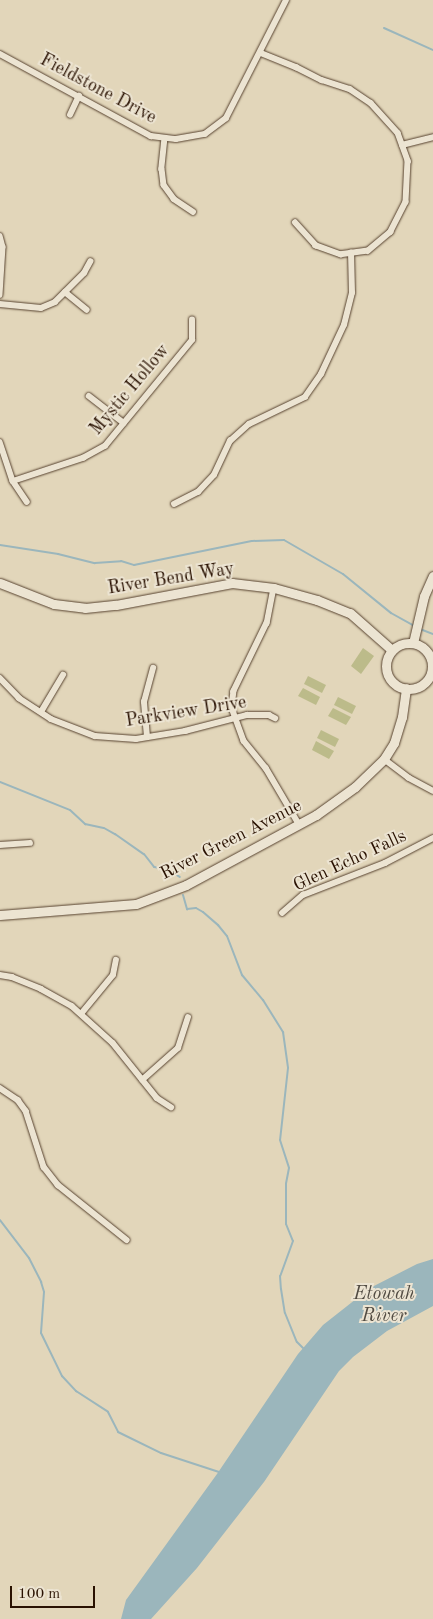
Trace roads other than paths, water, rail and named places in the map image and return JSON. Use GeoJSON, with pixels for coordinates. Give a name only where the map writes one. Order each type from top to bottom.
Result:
{"type":"FeatureCollection","features":[{"type":"Feature","properties":{"kind":"street","name":"Fieldstone Drive"},"geometry":{"type":"LineString","coordinates":[[0,54],[151,136],[176,139],[205,134],[226,118],[261,53],[286,0]]}},
{"type":"Feature","properties":{"kind":"street"},"geometry":{"type":"LineString","coordinates":[[261,53],[322,80],[350,89],[371,103],[398,134],[408,161],[406,202],[391,232],[368,251],[341,254],[316,246],[295,223]]}},
{"type":"Feature","properties":{"kind":"street"},"geometry":{"type":"LineString","coordinates":[[70,115],[79,96]]}},
{"type":"Feature","properties":{"kind":"street"},"geometry":{"type":"LineString","coordinates":[[402,145],[433,137]]}},
{"type":"Feature","properties":{"kind":"street"},"geometry":{"type":"LineString","coordinates":[[165,138],[162,169],[164,185],[174,199],[193,212]]}},
{"type":"Feature","properties":{"kind":"street"},"geometry":{"type":"LineString","coordinates":[[0,236],[3,247],[0,295]]}},
{"type":"Feature","properties":{"kind":"street"},"geometry":{"type":"LineString","coordinates":[[174,504],[198,492],[214,475],[230,441],[249,424],[305,397],[321,374],[344,325],[352,293],[351,253]]}},
{"type":"Feature","properties":{"kind":"street"},"geometry":{"type":"LineString","coordinates":[[0,304],[41,308],[55,302],[84,273],[90,262]]}},
{"type":"Feature","properties":{"kind":"street"},"geometry":{"type":"LineString","coordinates":[[65,292],[86,310]]}},
{"type":"Feature","properties":{"kind":"street","name":"Mystic Hollow"},"geometry":{"type":"LineString","coordinates":[[13,481],[83,458],[106,446],[192,340],[192,320]]}},
{"type":"Feature","properties":{"kind":"street"},"geometry":{"type":"LineString","coordinates":[[90,396],[124,423]]}},
{"type":"Feature","properties":{"kind":"street"},"geometry":{"type":"LineString","coordinates":[[0,442],[13,481],[27,502]]}},
{"type":"Feature","properties":{"kind":"street"},"geometry":{"type":"LineString","coordinates":[[413,643],[424,596],[433,576]]}},
{"type":"Feature","properties":{"kind":"street","name":"River Bend Way"},"geometry":{"type":"LineString","coordinates":[[0,583],[54,604],[85,608],[116,605],[232,583],[274,588],[317,600],[350,614],[392,650]]}},
{"type":"Feature","properties":{"kind":"street"},"geometry":{"type":"LineString","coordinates":[[274,588],[267,623],[234,691],[232,708],[234,718],[244,741],[266,768],[299,824]]}},
{"type":"Feature","properties":{"kind":"street"},"geometry":{"type":"LineString","coordinates":[[405,643],[413,643],[425,649],[432,662],[432,668],[429,684],[406,688],[399,686],[389,677],[386,663],[392,650],[405,643]]}},
{"type":"Feature","properties":{"kind":"street"},"geometry":{"type":"LineString","coordinates":[[147,737],[144,702],[152,668]]}},
{"type":"Feature","properties":{"kind":"street"},"geometry":{"type":"LineString","coordinates":[[41,712],[63,675]]}},
{"type":"Feature","properties":{"kind":"street","name":"Parkview Drive"},"geometry":{"type":"LineString","coordinates":[[0,678],[20,698],[41,712],[96,736],[136,739],[185,731],[247,715],[269,715],[275,718]]}},
{"type":"Feature","properties":{"kind":"street","name":"River Green Avenue"},"geometry":{"type":"LineString","coordinates":[[0,915],[136,904],[186,885],[316,815],[355,787],[384,759],[394,743],[402,717],[406,688]]}},
{"type":"Feature","properties":{"kind":"street"},"geometry":{"type":"LineString","coordinates":[[384,759],[409,778],[433,791]]}},
{"type":"Feature","properties":{"kind":"street","name":"Glen Echo Falls"},"geometry":{"type":"LineString","coordinates":[[282,914],[303,895],[385,863],[433,838]]}},
{"type":"Feature","properties":{"kind":"street"},"geometry":{"type":"LineString","coordinates":[[0,845],[30,843]]}},
{"type":"Feature","properties":{"kind":"street"},"geometry":{"type":"LineString","coordinates":[[81,1014],[113,976],[116,960]]}},
{"type":"Feature","properties":{"kind":"street"},"geometry":{"type":"LineString","coordinates":[[0,974],[12,976],[41,989],[81,1014],[113,1043],[157,1098],[171,1107]]}},
{"type":"Feature","properties":{"kind":"street"},"geometry":{"type":"LineString","coordinates":[[142,1080],[178,1048],[188,1018]]}},
{"type":"Feature","properties":{"kind":"street"},"geometry":{"type":"LineString","coordinates":[[0,1088],[18,1100],[26,1111],[44,1168],[58,1185],[127,1240]]}},
{"type":"Feature","properties":{"kind":"water","name":"Etowah River"},"geometry":{"type":"Polygon","coordinates":[[[433,1259],[433,1306],[387,1331],[353,1357],[339,1371],[264,1482],[197,1568],[151,1619],[121,1619],[126,1600],[217,1474],[298,1354],[323,1325],[370,1288],[417,1264],[433,1259]]]}},
{"type":"Feature","properties":{"kind":"waterway"},"geometry":{"type":"LineString","coordinates":[[384,28],[433,50]]}},
{"type":"Feature","properties":{"kind":"waterway"},"geometry":{"type":"LineString","coordinates":[[0,545],[58,554],[95,563],[121,561],[134,565],[252,541],[284,540],[343,574],[391,613],[414,626]]}},
{"type":"Feature","properties":{"kind":"waterway"},"geometry":{"type":"LineString","coordinates":[[420,629],[433,634]]}},
{"type":"Feature","properties":{"kind":"waterway"},"geometry":{"type":"LineString","coordinates":[[0,782],[70,810],[85,824],[104,828],[115,834],[144,854],[154,867],[167,869],[180,877]]}},
{"type":"Feature","properties":{"kind":"waterway"},"geometry":{"type":"LineString","coordinates":[[183,895],[187,909],[196,908],[203,912],[227,936],[242,975],[263,1000],[283,1032],[288,1068],[280,1140],[289,1168],[286,1184],[286,1224],[293,1241],[280,1276],[285,1313],[297,1342],[305,1350]]}},
{"type":"Feature","properties":{"kind":"waterway"},"geometry":{"type":"LineString","coordinates":[[0,1220],[29,1258],[41,1282],[44,1292],[41,1333],[62,1376],[76,1391],[108,1412],[118,1432],[161,1453],[219,1472]]}}]}
